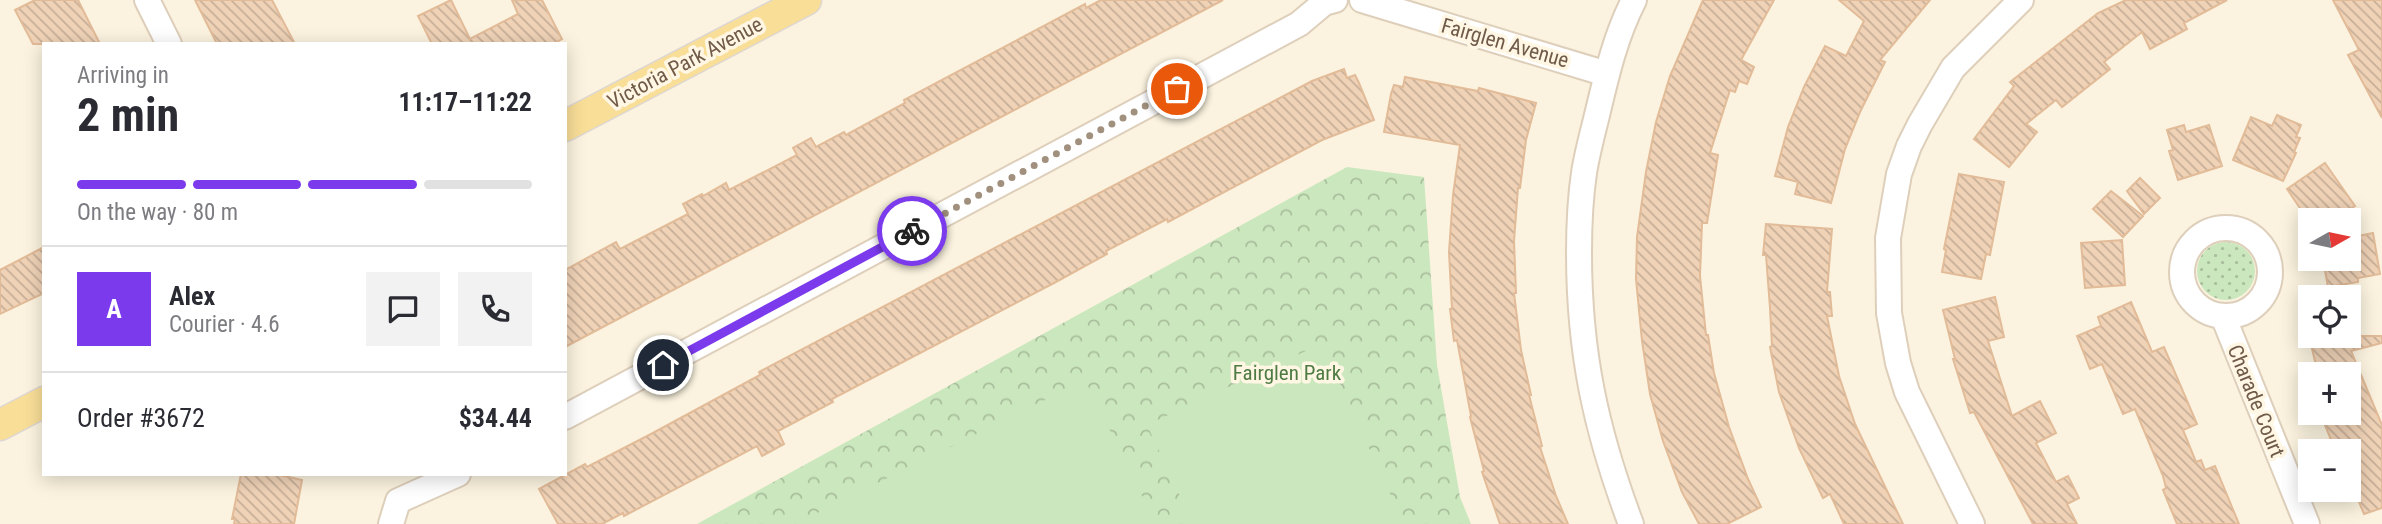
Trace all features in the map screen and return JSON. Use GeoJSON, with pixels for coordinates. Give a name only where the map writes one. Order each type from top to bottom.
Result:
{"type":"FeatureCollection","features":[{"type":"Feature","properties":{"kind":"main road","name":"Victoria Park Avenue"},"geometry":{"type":"LineString","coordinates":[[567,126],[806,0]]}},
{"type":"Feature","properties":{"kind":"main road"},"geometry":{"type":"LineString","coordinates":[[0,425],[42,402]]}},
{"type":"Feature","properties":{"kind":"street"},"geometry":{"type":"LineString","coordinates":[[146,0],[168,42]]}},
{"type":"Feature","properties":{"kind":"street"},"geometry":{"type":"LineString","coordinates":[[567,416],[1287,31],[1324,4],[1335,0]]}},
{"type":"Feature","properties":{"kind":"street","name":"Fairglen Avenue"},"geometry":{"type":"LineString","coordinates":[[1362,0],[1607,74]]}},
{"type":"Feature","properties":{"kind":"street"},"geometry":{"type":"LineString","coordinates":[[1631,524],[1599,431],[1581,325],[1579,223],[1584,173],[1607,74],[1622,24],[1634,0]]}},
{"type":"Feature","properties":{"kind":"street"},"geometry":{"type":"LineString","coordinates":[[1972,524],[1907,392],[1898,363],[1889,313],[1888,238],[1899,174],[1920,124],[1953,68],[2021,0]]}},
{"type":"Feature","properties":{"kind":"street","name":"Charade Court"},"geometry":{"type":"LineString","coordinates":[[2223,316],[2307,524]]}},
{"type":"Feature","properties":{"kind":"street"},"geometry":{"type":"LineString","coordinates":[[391,524],[398,501],[454,476]]}},
{"type":"Feature","properties":{"kind":"green space","name":"Fairglen Park"},"geometry":{"type":"Polygon","coordinates":[[[1347,167],[1424,177],[1437,365],[1460,497],[1471,524],[697,524],[1347,167]]]}},
{"type":"Feature","properties":{"kind":"green space"},"geometry":{"type":"Polygon","coordinates":[[[2226,242],[2242,247],[2250,255],[2255,271],[2250,287],[2242,295],[2226,300],[2210,295],[2202,287],[2197,271],[2202,255],[2210,247],[2226,242]]]}},
{"type":"Feature","properties":{"kind":"green space"},"geometry":{"type":"Polygon","coordinates":[[[1321,344],[1404,524],[1193,524],[1147,425],[1321,344]]]}},
{"type":"Feature","properties":{"kind":"green space"},"geometry":{"type":"Polygon","coordinates":[[[1085,380],[1156,524],[795,524],[1085,380]]]}},
{"type":"Feature","properties":{"kind":"building"},"geometry":{"type":"Polygon","coordinates":[[[35,0],[78,0],[99,42],[33,44],[15,10],[35,0]]]}},
{"type":"Feature","properties":{"kind":"building"},"geometry":{"type":"Polygon","coordinates":[[[195,0],[272,0],[294,42],[216,42],[195,0]]]}},
{"type":"Feature","properties":{"kind":"building"},"geometry":{"type":"Polygon","coordinates":[[[451,0],[470,39],[518,14],[512,0],[542,0],[562,39],[557,42],[431,42],[418,16],[451,0]]]}},
{"type":"Feature","properties":{"kind":"building"},"geometry":{"type":"Polygon","coordinates":[[[1101,0],[1223,0],[567,346],[567,269],[616,242],[620,249],[688,214],[683,204],[726,183],[729,190],[797,155],[793,148],[811,138],[816,147],[844,132],[846,135],[905,103],[904,100],[1085,4],[1086,8],[1101,0]]]}},
{"type":"Feature","properties":{"kind":"building"},"geometry":{"type":"Polygon","coordinates":[[[1703,0],[1774,0],[1741,60],[1754,67],[1747,84],[1739,81],[1735,92],[1730,90],[1710,153],[1718,155],[1707,223],[1702,223],[1700,276],[1706,335],[1729,427],[1761,507],[1727,524],[1699,524],[1682,492],[1663,441],[1650,394],[1636,279],[1637,237],[1656,122],[1670,76],[1703,0]]]}},
{"type":"Feature","properties":{"kind":"building"},"geometry":{"type":"Polygon","coordinates":[[[1839,0],[1930,0],[1880,60],[1885,62],[1845,149],[1831,203],[1795,194],[1798,182],[1775,176],[1788,127],[1825,46],[1846,56],[1864,21],[1839,0]]]}},
{"type":"Feature","properties":{"kind":"building"},"geometry":{"type":"Polygon","coordinates":[[[2126,0],[2227,0],[2184,23],[2187,29],[2150,49],[2142,32],[2104,62],[2110,69],[2062,107],[2056,100],[2026,124],[2037,132],[2009,167],[1974,139],[2014,86],[2010,82],[2098,13],[2126,0]]]}},
{"type":"Feature","properties":{"kind":"building"},"geometry":{"type":"Polygon","coordinates":[[[2333,0],[2382,0],[2382,118],[2348,55],[2359,50],[2333,0]]]}},
{"type":"Feature","properties":{"kind":"building"},"geometry":{"type":"Polygon","coordinates":[[[1344,69],[1347,78],[1355,75],[1374,120],[1322,140],[1168,222],[1167,219],[1106,251],[1107,254],[1054,283],[832,399],[833,402],[778,431],[784,444],[762,456],[757,446],[624,516],[623,513],[602,524],[558,524],[539,489],[585,464],[587,467],[651,434],[760,375],[759,372],[1312,81],[1344,69]]]}},
{"type":"Feature","properties":{"kind":"building"},"geometry":{"type":"Polygon","coordinates":[[[1405,77],[1478,91],[1479,88],[1536,103],[1526,140],[1518,188],[1514,293],[1521,350],[1542,446],[1540,447],[1568,524],[1500,524],[1482,472],[1484,471],[1470,417],[1457,340],[1454,341],[1450,309],[1449,252],[1460,145],[1384,132],[1394,85],[1403,87],[1405,77]]]}},
{"type":"Feature","properties":{"kind":"building"},"geometry":{"type":"Polygon","coordinates":[[[2277,115],[2301,125],[2296,137],[2300,138],[2294,152],[2296,153],[2283,181],[2233,160],[2251,117],[2272,126],[2277,115]]]}},
{"type":"Feature","properties":{"kind":"building"},"geometry":{"type":"Polygon","coordinates":[[[2184,125],[2186,132],[2209,125],[2222,166],[2178,180],[2169,151],[2173,150],[2167,130],[2184,125]]]}},
{"type":"Feature","properties":{"kind":"building"},"geometry":{"type":"Polygon","coordinates":[[[2325,163],[2355,206],[2300,208],[2287,189],[2325,163]]]}},
{"type":"Feature","properties":{"kind":"building"},"geometry":{"type":"Polygon","coordinates":[[[1959,174],[2004,182],[1990,255],[1986,254],[1981,279],[1942,272],[1959,174]]]}},
{"type":"Feature","properties":{"kind":"building"},"geometry":{"type":"Polygon","coordinates":[[[2140,178],[2160,198],[2144,214],[2127,191],[2140,178]]]}},
{"type":"Feature","properties":{"kind":"building"},"geometry":{"type":"Polygon","coordinates":[[[2111,191],[2143,216],[2123,237],[2093,209],[2111,191]]]}},
{"type":"Feature","properties":{"kind":"building"},"geometry":{"type":"Polygon","coordinates":[[[1766,224],[1832,229],[1827,292],[1830,292],[1832,316],[1827,316],[1839,376],[1855,424],[1903,524],[1844,524],[1830,494],[1823,498],[1799,448],[1779,392],[1770,347],[1766,255],[1763,255],[1766,224]]]}},
{"type":"Feature","properties":{"kind":"building"},"geometry":{"type":"Polygon","coordinates":[[[2373,233],[2380,274],[2358,278],[2358,282],[2328,285],[2325,271],[2361,271],[2361,235],[2373,233]]]}},
{"type":"Feature","properties":{"kind":"building"},"geometry":{"type":"Polygon","coordinates":[[[2122,240],[2125,285],[2085,288],[2081,243],[2122,240]]]}},
{"type":"Feature","properties":{"kind":"building"},"geometry":{"type":"Polygon","coordinates":[[[42,248],[42,294],[0,314],[0,270],[42,248]]]}},
{"type":"Feature","properties":{"kind":"building"},"geometry":{"type":"Polygon","coordinates":[[[1995,297],[2004,337],[1988,341],[2012,416],[2040,401],[2056,433],[2036,443],[2056,482],[2068,476],[2079,498],[2067,504],[2077,524],[2033,524],[1974,412],[1970,413],[1953,359],[1943,310],[1995,297]]]}},
{"type":"Feature","properties":{"kind":"building"},"geometry":{"type":"Polygon","coordinates":[[[2131,302],[2152,352],[2164,347],[2197,424],[2183,430],[2196,462],[2201,460],[2205,470],[2215,466],[2239,524],[2177,524],[2163,490],[2166,488],[2163,476],[2135,409],[2123,414],[2102,364],[2090,369],[2077,336],[2101,326],[2098,317],[2131,302]]]}},
{"type":"Feature","properties":{"kind":"building"},"geometry":{"type":"Polygon","coordinates":[[[2361,336],[2382,336],[2382,343],[2351,351],[2356,362],[2315,362],[2312,348],[2361,348],[2361,336]]]}},
{"type":"Feature","properties":{"kind":"building"},"geometry":{"type":"Polygon","coordinates":[[[2361,375],[2382,425],[2382,508],[2364,514],[2359,502],[2361,439],[2331,439],[2325,425],[2361,425],[2361,375]]]}},
{"type":"Feature","properties":{"kind":"building"},"geometry":{"type":"Polygon","coordinates":[[[241,476],[285,476],[302,480],[294,524],[234,524],[235,519],[232,519],[241,476]]]}},
{"type":"Feature","properties":{"kind":"way so far"},"geometry":{"type":"LineString","coordinates":[[912,231],[1177,89]]}},
{"type":"Feature","properties":{"kind":"route"},"geometry":{"type":"LineString","coordinates":[[663,365],[912,231]]}}]}
